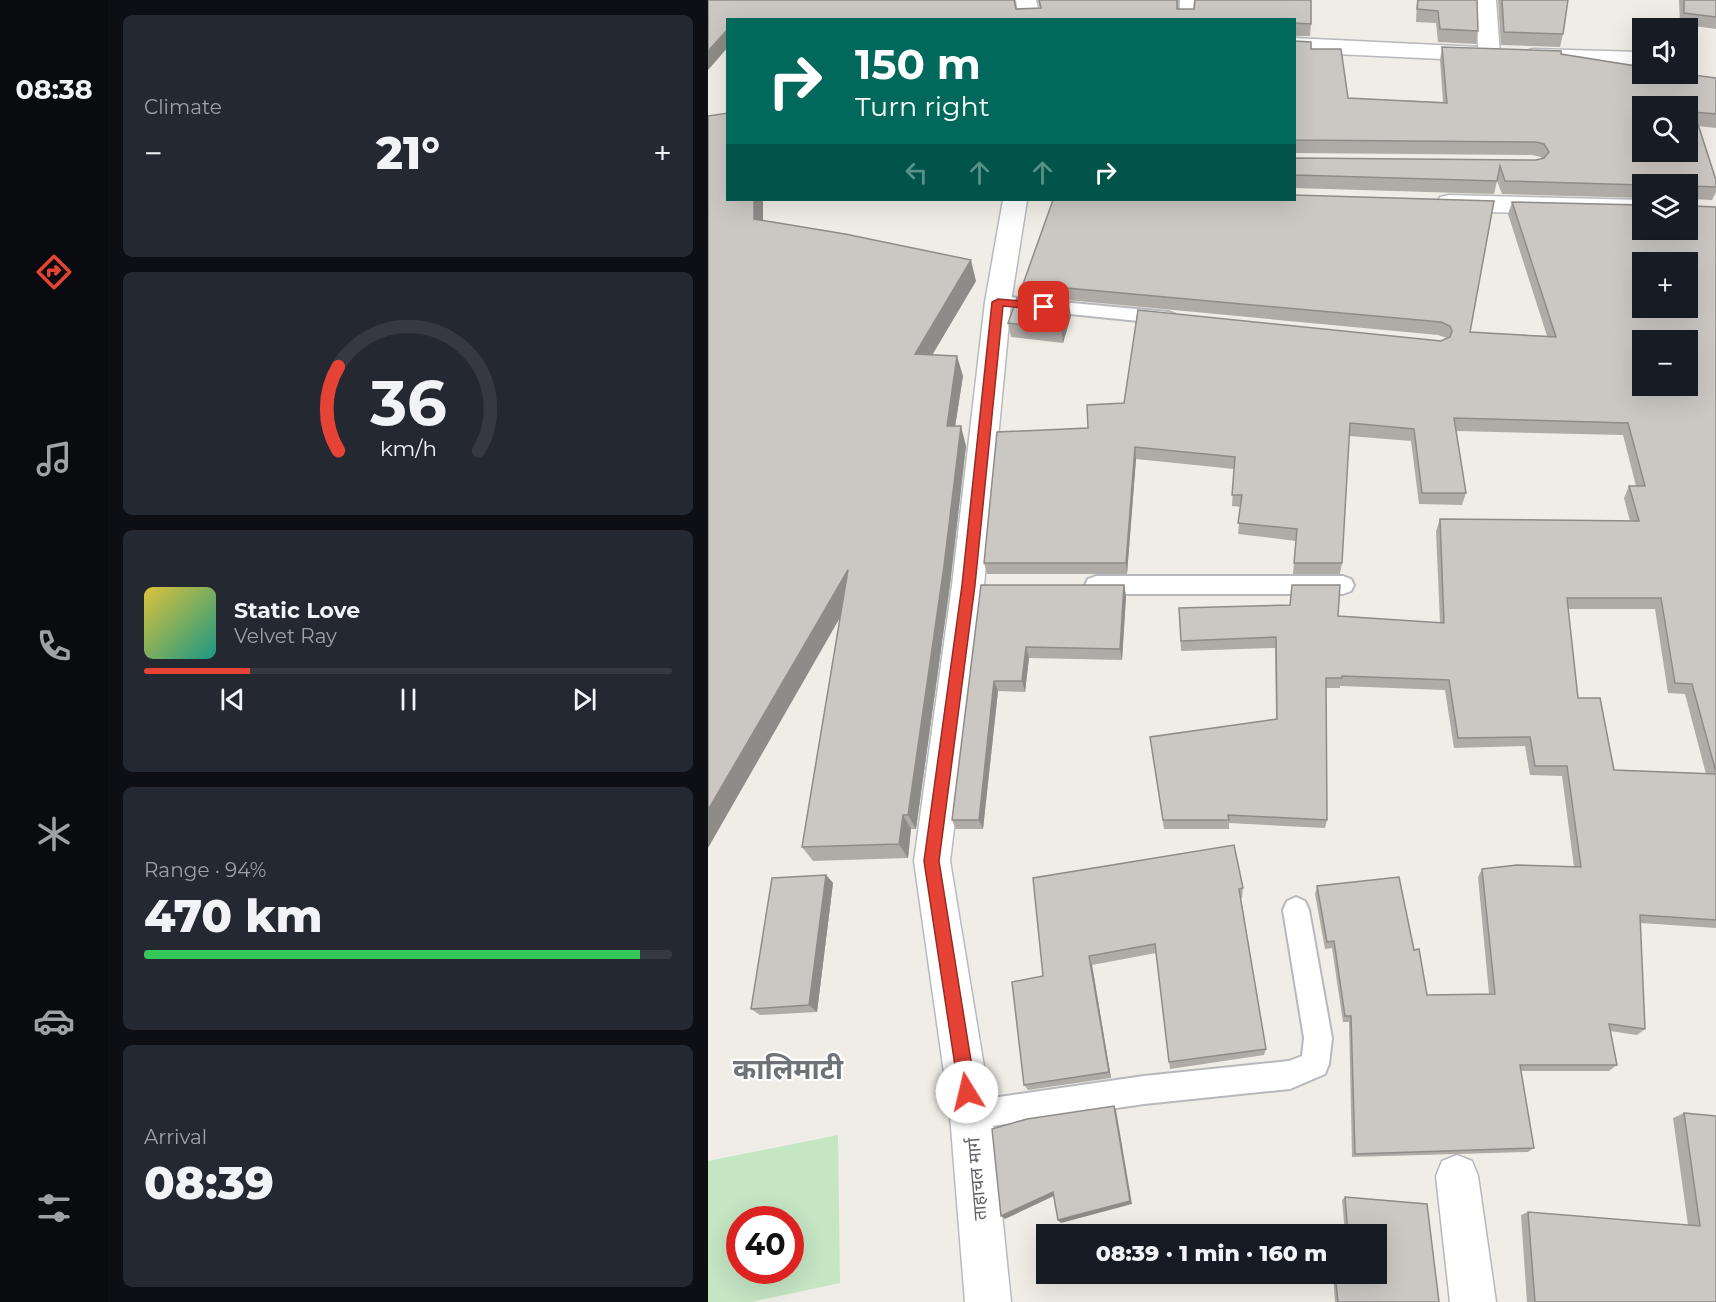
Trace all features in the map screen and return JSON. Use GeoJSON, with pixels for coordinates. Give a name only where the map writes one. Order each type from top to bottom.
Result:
{"type":"FeatureCollection","features":[{"type":"Feature","properties":{"kind":"street"},"geometry":{"type":"LineString","coordinates":[[1026,0],[1030,18]]}},
{"type":"Feature","properties":{"kind":"street"},"geometry":{"type":"LineString","coordinates":[[1486,0],[1489,54]]}},
{"type":"Feature","properties":{"kind":"street"},"geometry":{"type":"LineString","coordinates":[[1296,45],[1632,59]]}},
{"type":"Feature","properties":{"kind":"street","name":"ताहाचल मार्ग"},"geometry":{"type":"LineString","coordinates":[[988,1302],[971,1114],[932,861],[980,585],[998,302],[1015,201]]}},
{"type":"Feature","properties":{"kind":"street"},"geometry":{"type":"LineString","coordinates":[[1430,202],[1632,208]]}},
{"type":"Feature","properties":{"kind":"street"},"geometry":{"type":"LineString","coordinates":[[1457,1176],[1473,1302]]}},
{"type":"Feature","properties":{"kind":"lane"},"geometry":{"type":"LineString","coordinates":[[1186,18],[1187,0]]}},
{"type":"Feature","properties":{"kind":"lane"},"geometry":{"type":"LineString","coordinates":[[998,302],[1188,320]]}},
{"type":"Feature","properties":{"kind":"lane"},"geometry":{"type":"LineString","coordinates":[[1074,585],[1343,585]]}},
{"type":"Feature","properties":{"kind":"lane"},"geometry":{"type":"LineString","coordinates":[[971,1114],[1144,1090],[1290,1075],[1316,1064],[1318,1038],[1296,910]]}},
{"type":"Feature","properties":{"kind":"green space"},"geometry":{"type":"Polygon","coordinates":[[[838,1135],[840,1283],[751,1302],[708,1302],[708,1161],[838,1135]]]}},
{"type":"Feature","properties":{"kind":"building"},"geometry":{"type":"Polygon","coordinates":[[[708,0],[1014,0],[1016,9],[1041,8],[1039,0],[1177,0],[1177,9],[1194,9],[1195,0],[1311,0],[1311,24],[1296,23],[1296,18],[726,18],[726,31],[708,51],[708,0]]]}},
{"type":"Feature","properties":{"kind":"building"},"geometry":{"type":"Polygon","coordinates":[[[1418,0],[1477,0],[1478,31],[1440,29],[1438,11],[1417,9],[1418,0]]]}},
{"type":"Feature","properties":{"kind":"building"},"geometry":{"type":"Polygon","coordinates":[[[1502,0],[1568,0],[1563,34],[1504,32],[1502,0]]]}},
{"type":"Feature","properties":{"kind":"building"},"geometry":{"type":"Polygon","coordinates":[[[1684,0],[1716,0],[1716,17],[1684,13],[1684,0]]]}},
{"type":"Feature","properties":{"kind":"building"},"geometry":{"type":"Polygon","coordinates":[[[1296,41],[1311,42],[1311,49],[1341,49],[1348,98],[1447,103],[1442,47],[1561,51],[1561,54],[1632,65],[1632,84],[1698,84],[1698,76],[1716,78],[1716,114],[1698,112],[1698,96],[1632,96],[1632,162],[1698,162],[1698,124],[1716,180],[1716,187],[1698,186],[1698,174],[1632,174],[1632,185],[1505,181],[1500,166],[1497,181],[1296,175],[1296,158],[1536,160],[1544,158],[1549,152],[1544,144],[1536,142],[1296,140],[1296,41]]]}},
{"type":"Feature","properties":{"kind":"building"},"geometry":{"type":"Polygon","coordinates":[[[726,113],[726,201],[754,201],[754,219],[845,234],[971,260],[915,354],[957,356],[947,426],[961,426],[944,566],[908,815],[903,815],[899,844],[802,847],[848,570],[708,810],[708,116],[726,113]]]}},
{"type":"Feature","properties":{"kind":"building"},"geometry":{"type":"Polygon","coordinates":[[[1296,195],[1494,201],[1470,332],[1556,337],[1512,202],[1632,205],[1632,240],[1698,240],[1698,206],[1716,207],[1716,772],[1692,684],[1675,683],[1661,598],[1567,598],[1578,698],[1600,698],[1614,770],[1716,774],[1716,920],[1640,915],[1645,1029],[1609,1024],[1617,1065],[1520,1065],[1534,1148],[1355,1154],[1351,1016],[1345,1016],[1334,941],[1327,942],[1317,886],[1399,877],[1414,950],[1419,949],[1427,995],[1495,994],[1482,869],[1517,865],[1581,867],[1567,766],[1535,766],[1530,737],[1458,738],[1449,680],[1342,676],[1342,678],[1326,678],[1327,820],[1228,815],[1229,820],[1163,820],[1150,737],[1277,719],[1276,637],[1181,641],[1179,608],[1290,605],[1292,585],[1340,585],[1338,616],[1444,623],[1440,519],[1639,521],[1629,486],[1645,486],[1628,423],[1454,418],[1466,493],[1422,493],[1414,429],[1350,423],[1342,563],[1294,563],[1297,529],[1238,523],[1242,495],[1232,495],[1235,457],[1135,447],[1126,563],[984,563],[997,432],[1088,428],[1087,405],[1124,403],[1138,310],[1441,341],[1450,337],[1452,331],[1450,326],[1441,322],[1023,284],[1053,201],[1296,201],[1296,195]]]}},
{"type":"Feature","properties":{"kind":"building"},"geometry":{"type":"Polygon","coordinates":[[[1017,298],[1069,303],[1061,329],[1008,323],[1017,298]]]}},
{"type":"Feature","properties":{"kind":"building"},"geometry":{"type":"Polygon","coordinates":[[[981,585],[1124,585],[1120,649],[1026,647],[1022,681],[994,681],[979,820],[952,820],[981,585]]]}},
{"type":"Feature","properties":{"kind":"building"},"geometry":{"type":"Polygon","coordinates":[[[1234,845],[1243,888],[1239,889],[1266,1049],[1169,1062],[1155,944],[1089,956],[1109,1072],[1024,1085],[1012,982],[1043,976],[1033,878],[1234,845]]]}},
{"type":"Feature","properties":{"kind":"building"},"geometry":{"type":"Polygon","coordinates":[[[826,875],[809,1005],[751,1009],[772,878],[826,875]]]}},
{"type":"Feature","properties":{"kind":"building"},"geometry":{"type":"Polygon","coordinates":[[[1114,1106],[1130,1201],[1058,1220],[1053,1192],[1001,1216],[992,1129],[1027,1119],[1114,1106]]]}},
{"type":"Feature","properties":{"kind":"building"},"geometry":{"type":"Polygon","coordinates":[[[1684,1113],[1716,1116],[1716,1302],[1535,1302],[1528,1212],[1700,1226],[1684,1113]]]}},
{"type":"Feature","properties":{"kind":"building"},"geometry":{"type":"Polygon","coordinates":[[[1345,1197],[1427,1204],[1439,1302],[1338,1302],[1336,1284],[1387,1284],[1387,1224],[1347,1224],[1345,1197]]]}},
{"type":"Feature","properties":{"kind":"district","name":"कालिमाटी"},"geometry":{"type":"Point","coordinates":[788,1069]}},
{"type":"Feature","properties":{"kind":"route"},"geometry":{"type":"LineString","coordinates":[[967,1092],[932,861],[968,585],[998,302],[1044,307]]}}]}
